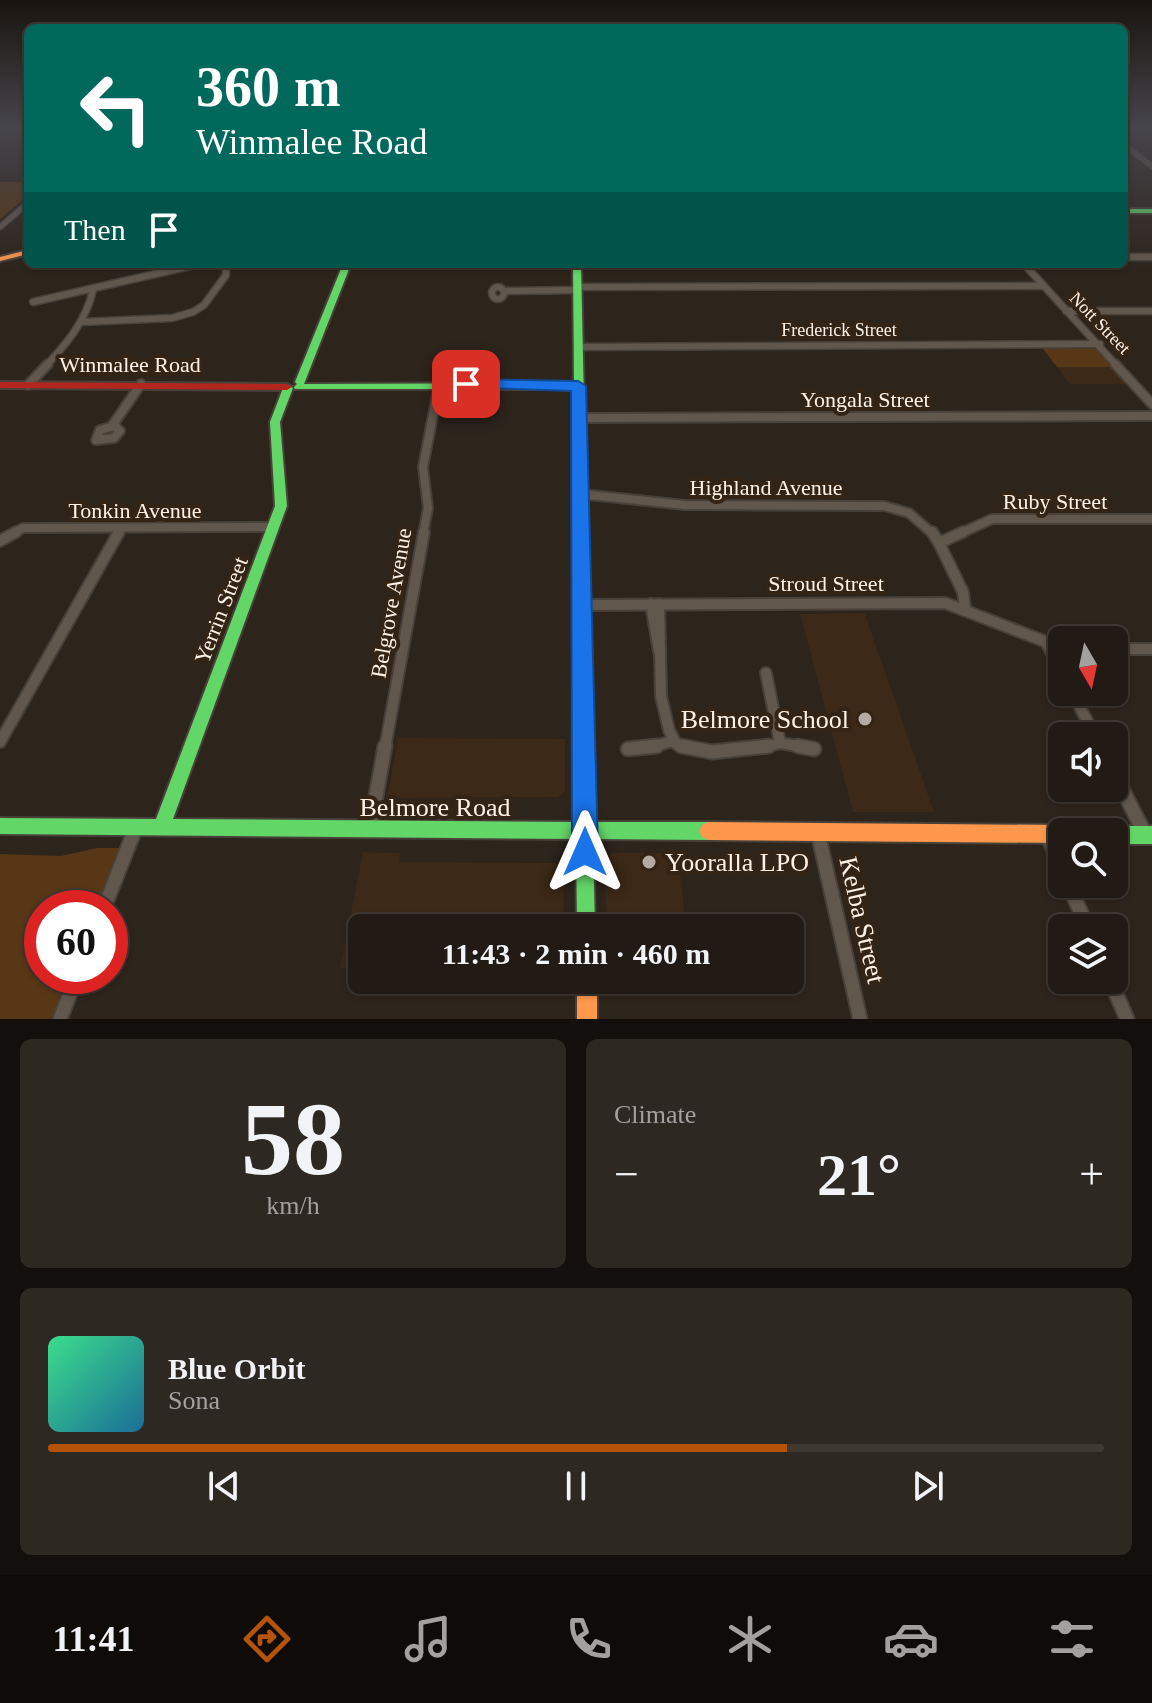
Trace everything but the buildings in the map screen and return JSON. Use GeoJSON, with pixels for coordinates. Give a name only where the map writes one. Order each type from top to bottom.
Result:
{"type":"FeatureCollection","features":[{"type":"Feature","properties":{"kind":"main road"},"geometry":{"type":"LineString","coordinates":[[1128,210],[1152,211]]}},
{"type":"Feature","properties":{"kind":"main road"},"geometry":{"type":"LineString","coordinates":[[0,259],[24,253]]}},
{"type":"Feature","properties":{"kind":"main road","name":"Yerrin Street"},"geometry":{"type":"LineString","coordinates":[[161,828],[281,503],[275,422],[345,268]]}},
{"type":"Feature","properties":{"kind":"main road"},"geometry":{"type":"LineString","coordinates":[[577,268],[586,914]]}},
{"type":"Feature","properties":{"kind":"main road","name":"Winmalee Road"},"geometry":{"type":"LineString","coordinates":[[1,386],[578,384]]}},
{"type":"Feature","properties":{"kind":"main road","name":"Belmore Road"},"geometry":{"type":"LineString","coordinates":[[0,826],[1047,834]]}},
{"type":"Feature","properties":{"kind":"main road"},"geometry":{"type":"LineString","coordinates":[[1128,835],[1149,835]]}},
{"type":"Feature","properties":{"kind":"main road"},"geometry":{"type":"LineString","coordinates":[[587,994],[587,1019]]}},
{"type":"Feature","properties":{"kind":"street"},"geometry":{"type":"LineString","coordinates":[[0,227],[24,206]]}},
{"type":"Feature","properties":{"kind":"street"},"geometry":{"type":"LineString","coordinates":[[1128,257],[1152,257]]}},
{"type":"Feature","properties":{"kind":"street"},"geometry":{"type":"LineString","coordinates":[[33,302],[183,268]]}},
{"type":"Feature","properties":{"kind":"street"},"geometry":{"type":"LineString","coordinates":[[81,322],[172,318],[193,312],[204,305],[226,275],[226,268]]}},
{"type":"Feature","properties":{"kind":"street","name":"Nott Street"},"geometry":{"type":"LineString","coordinates":[[1028,268],[1152,404]]}},
{"type":"Feature","properties":{"kind":"street"},"geometry":{"type":"LineString","coordinates":[[506,291],[1044,286]]}},
{"type":"Feature","properties":{"kind":"street"},"geometry":{"type":"LineString","coordinates":[[28,385],[81,322],[89,310],[93,290]]}},
{"type":"Feature","properties":{"kind":"street"},"geometry":{"type":"LineString","coordinates":[[1066,311],[1152,311]]}},
{"type":"Feature","properties":{"kind":"street","name":"Frederick Street"},"geometry":{"type":"LineString","coordinates":[[578,347],[1100,344]]}},
{"type":"Feature","properties":{"kind":"street"},"geometry":{"type":"LineString","coordinates":[[112,426],[141,384]]}},
{"type":"Feature","properties":{"kind":"street","name":"Belgrove Avenue"},"geometry":{"type":"LineString","coordinates":[[370,829],[428,508],[423,467],[439,384]]}},
{"type":"Feature","properties":{"kind":"street","name":"Yongala Street"},"geometry":{"type":"LineString","coordinates":[[579,418],[1152,416]]}},
{"type":"Feature","properties":{"kind":"street","name":"Highland Avenue"},"geometry":{"type":"LineString","coordinates":[[580,494],[685,505],[884,506],[913,516],[930,529],[939,543]]}},
{"type":"Feature","properties":{"kind":"street","name":"Ruby Street"},"geometry":{"type":"LineString","coordinates":[[939,543],[998,519],[1152,519]]}},
{"type":"Feature","properties":{"kind":"street","name":"Tonkin Avenue"},"geometry":{"type":"LineString","coordinates":[[0,541],[23,528],[273,527]]}},
{"type":"Feature","properties":{"kind":"street"},"geometry":{"type":"LineString","coordinates":[[0,742],[121,528]]}},
{"type":"Feature","properties":{"kind":"street"},"geometry":{"type":"LineString","coordinates":[[939,543],[963,592],[965,608]]}},
{"type":"Feature","properties":{"kind":"street","name":"Stroud Street"},"geometry":{"type":"LineString","coordinates":[[582,605],[945,603],[965,608],[1047,644]]}},
{"type":"Feature","properties":{"kind":"street"},"geometry":{"type":"LineString","coordinates":[[655,604],[654,637],[662,662],[661,697],[673,741],[687,749],[703,750],[755,750],[780,743],[814,749]]}},
{"type":"Feature","properties":{"kind":"street"},"geometry":{"type":"LineString","coordinates":[[1128,649],[1152,649]]}},
{"type":"Feature","properties":{"kind":"street"},"geometry":{"type":"LineString","coordinates":[[766,673],[780,743]]}},
{"type":"Feature","properties":{"kind":"street"},"geometry":{"type":"LineString","coordinates":[[628,749],[651,748],[673,741]]}},
{"type":"Feature","properties":{"kind":"street"},"geometry":{"type":"LineString","coordinates":[[1128,798],[1149,835]]}},
{"type":"Feature","properties":{"kind":"street"},"geometry":{"type":"LineString","coordinates":[[111,890],[136,827]]}},
{"type":"Feature","properties":{"kind":"street","name":"Kelba Street"},"geometry":{"type":"LineString","coordinates":[[818,833],[860,1019]]}},
{"type":"Feature","properties":{"kind":"street"},"geometry":{"type":"LineString","coordinates":[[60,1019],[70,994]]}},
{"type":"Feature","properties":{"kind":"street"},"geometry":{"type":"LineString","coordinates":[[1116,994],[1127,1019]]}},
{"type":"Feature","properties":{"kind":"shaded area"},"geometry":{"type":"Polygon","coordinates":[[[0,182],[24,182],[24,198],[0,219],[0,182]]]}},
{"type":"Feature","properties":{"kind":"shaded area"},"geometry":{"type":"Polygon","coordinates":[[[1096,348],[1112,367],[1057,367],[1043,349],[1096,348]]]}},
{"type":"Feature","properties":{"kind":"shaded area"},"geometry":{"type":"Polygon","coordinates":[[[1057,367],[1112,367],[1127,384],[1070,384],[1057,367]]]}},
{"type":"Feature","properties":{"kind":"shaded area","name":"Belmore School"},"geometry":{"type":"Polygon","coordinates":[[[865,613],[934,812],[853,812],[800,614],[865,613]]]}},
{"type":"Feature","properties":{"kind":"shaded area"},"geometry":{"type":"Polygon","coordinates":[[[398,738],[565,739],[565,791],[558,797],[387,798],[398,738]]]}},
{"type":"Feature","properties":{"kind":"shaded area"},"geometry":{"type":"Polygon","coordinates":[[[97,848],[120,848],[103,890],[24,890],[24,994],[62,994],[52,1019],[0,1019],[0,854],[61,856],[97,848]]]}},
{"type":"Feature","properties":{"kind":"shaded area"},"geometry":{"type":"Polygon","coordinates":[[[363,852],[400,853],[399,862],[557,863],[563,870],[564,914],[351,914],[363,852]]]}},
{"type":"Feature","properties":{"kind":"shaded area"},"geometry":{"type":"Polygon","coordinates":[[[611,853],[678,853],[685,914],[606,914],[604,860],[611,853]]]}},
{"type":"Feature","properties":{"kind":"shaded area"},"geometry":{"type":"Polygon","coordinates":[[[348,928],[348,968],[340,968],[348,928]]]}},
{"type":"Feature","properties":{"kind":"traffic: fast"},"geometry":{"type":"LineString","coordinates":[[1128,211],[1152,211]]}},
{"type":"Feature","properties":{"kind":"traffic: fast"},"geometry":{"type":"LineString","coordinates":[[300,382],[345,268]]}},
{"type":"Feature","properties":{"kind":"traffic: fast"},"geometry":{"type":"LineString","coordinates":[[577,268],[586,914]]}},
{"type":"Feature","properties":{"kind":"traffic: fast"},"geometry":{"type":"LineString","coordinates":[[299,387],[578,386]]}},
{"type":"Feature","properties":{"kind":"traffic: fast"},"geometry":{"type":"LineString","coordinates":[[161,828],[281,506],[275,422],[288,388]]}},
{"type":"Feature","properties":{"kind":"traffic: fast"},"geometry":{"type":"LineString","coordinates":[[0,826],[708,831]]}},
{"type":"Feature","properties":{"kind":"traffic: fast"},"geometry":{"type":"LineString","coordinates":[[1128,835],[1152,835]]}},
{"type":"Feature","properties":{"kind":"traffic: slow"},"geometry":{"type":"LineString","coordinates":[[0,259],[24,253]]}},
{"type":"Feature","properties":{"kind":"traffic: slow"},"geometry":{"type":"LineString","coordinates":[[708,831],[1048,834]]}},
{"type":"Feature","properties":{"kind":"traffic: slow"},"geometry":{"type":"LineString","coordinates":[[587,994],[587,1019]]}},
{"type":"Feature","properties":{"kind":"traffic: jam"},"geometry":{"type":"LineString","coordinates":[[0,385],[287,387]]}},
{"type":"Feature","properties":{"kind":"place","name":"Belmore School"},"geometry":{"type":"Point","coordinates":[865,719]}},
{"type":"Feature","properties":{"kind":"place","name":"Yooralla LPO"},"geometry":{"type":"Point","coordinates":[649,862]}},
{"type":"Feature","properties":{"kind":"route"},"geometry":{"type":"LineString","coordinates":[[466,384],[578,386],[585,852]]}}]}
